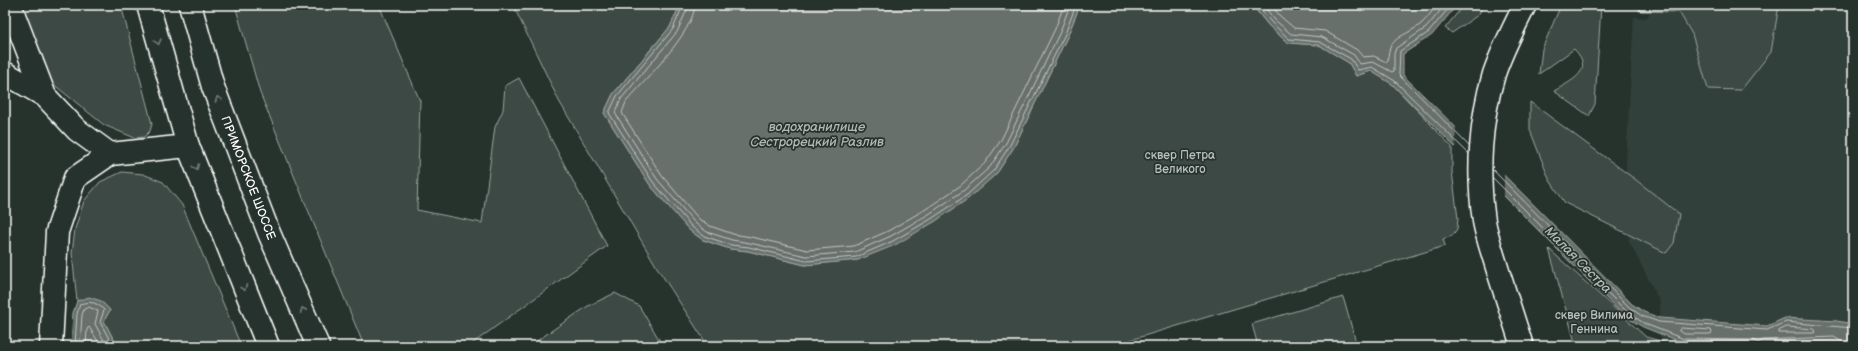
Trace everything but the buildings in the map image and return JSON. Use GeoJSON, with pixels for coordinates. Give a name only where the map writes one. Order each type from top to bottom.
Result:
{"type":"FeatureCollection","features":[{"type":"Feature","properties":{"kind":"main road"},"geometry":{"type":"LineString","coordinates":[[10,5],[45,96]]}},
{"type":"Feature","properties":{"kind":"main road"},"geometry":{"type":"LineString","coordinates":[[148,5],[188,146],[268,346]]}},
{"type":"Feature","properties":{"kind":"main road","name":"ПРИМОРСКОЕ ШОССЕ"},"geometry":{"type":"LineString","coordinates":[[190,5],[213,87],[269,233],[318,346]]}},
{"type":"Feature","properties":{"kind":"main road"},"geometry":{"type":"LineString","coordinates":[[1522,346],[1489,241],[1484,221],[1481,191],[1482,140],[1485,114],[1494,74],[1508,39],[1525,5]]}},
{"type":"Feature","properties":{"kind":"main road"},"geometry":{"type":"LineString","coordinates":[[5,73],[45,96],[77,130],[110,154]]}},
{"type":"Feature","properties":{"kind":"main road"},"geometry":{"type":"LineString","coordinates":[[51,346],[57,232],[75,178],[110,154],[188,146]]}},
{"type":"Feature","properties":{"kind":"shaded area"},"geometry":{"type":"Polygon","coordinates":[[[1656,5],[1853,5],[1853,346],[1661,346],[1660,302],[1629,241],[1626,162],[1634,17],[1646,18],[1656,5]]]}},
{"type":"Feature","properties":{"kind":"green space"},"geometry":{"type":"Polygon","coordinates":[[[22,5],[121,5],[152,124],[150,131],[144,137],[135,138],[104,125],[52,83],[22,5]]]}},
{"type":"Feature","properties":{"kind":"green space"},"geometry":{"type":"Polygon","coordinates":[[[235,5],[379,5],[420,101],[417,210],[482,223],[495,127],[503,110],[505,86],[519,78],[607,246],[469,346],[364,346],[260,93],[235,5]]]}},
{"type":"Feature","properties":{"kind":"green space","name":"сквер Петра Великого"},"geometry":{"type":"Polygon","coordinates":[[[513,5],[680,5],[670,27],[613,94],[604,113],[650,185],[689,230],[703,240],[730,249],[748,251],[805,265],[858,260],[934,222],[969,198],[997,173],[1014,147],[1068,35],[1080,5],[1252,5],[1269,26],[1288,43],[1319,45],[1349,63],[1356,76],[1371,71],[1392,84],[1452,147],[1452,171],[1458,219],[1457,229],[1452,236],[1443,239],[1445,246],[1110,346],[708,346],[658,269],[559,101],[513,5]]]}},
{"type":"Feature","properties":{"kind":"green space"},"geometry":{"type":"Polygon","coordinates":[[[1464,5],[1484,5],[1478,15],[1452,33],[1445,28],[1464,5]]]}},
{"type":"Feature","properties":{"kind":"green space"},"geometry":{"type":"Polygon","coordinates":[[[1561,5],[1601,5],[1595,104],[1589,116],[1554,91],[1574,79],[1582,69],[1583,63],[1574,49],[1539,74],[1542,49],[1561,5]]]}},
{"type":"Feature","properties":{"kind":"green space"},"geometry":{"type":"Polygon","coordinates":[[[1640,5],[1779,5],[1771,52],[1741,90],[1708,89],[1692,34],[1679,12],[1639,11],[1640,5]]]}},
{"type":"Feature","properties":{"kind":"green space"},"geometry":{"type":"Polygon","coordinates":[[[1530,102],[1636,180],[1679,214],[1674,243],[1666,253],[1565,203],[1549,179],[1530,130],[1530,102]]]}},
{"type":"Feature","properties":{"kind":"green space"},"geometry":{"type":"Polygon","coordinates":[[[122,172],[143,174],[163,182],[182,205],[241,346],[117,346],[104,321],[110,310],[101,301],[77,301],[72,253],[75,229],[84,201],[100,182],[122,172]]]}},
{"type":"Feature","properties":{"kind":"green space","name":"сквер Вилима Геннина"},"geometry":{"type":"Polygon","coordinates":[[[1549,249],[1646,337],[1678,346],[1576,346],[1549,249]]]}},
{"type":"Feature","properties":{"kind":"green space"},"geometry":{"type":"Polygon","coordinates":[[[615,293],[639,306],[663,346],[529,346],[588,306],[615,293]]]}},
{"type":"Feature","properties":{"kind":"green space"},"geometry":{"type":"Polygon","coordinates":[[[1343,297],[1357,346],[1258,346],[1252,324],[1343,297]]]}},
{"type":"Feature","properties":{"kind":"water","name":"водохранилище Сестрорецкий Разлив"},"geometry":{"type":"Polygon","coordinates":[[[680,5],[1080,5],[1068,35],[1014,147],[997,173],[969,198],[934,222],[895,245],[858,260],[805,265],[748,251],[730,249],[703,240],[689,230],[650,185],[604,113],[613,94],[670,27],[680,5]]]}},
{"type":"Feature","properties":{"kind":"water","name":"Малая Сестра"},"geometry":{"type":"Polygon","coordinates":[[[1252,5],[1457,5],[1432,35],[1403,54],[1403,75],[1632,304],[1644,312],[1660,318],[1767,326],[1785,318],[1837,321],[1853,324],[1853,346],[1841,346],[1835,341],[1761,344],[1683,343],[1643,327],[1624,316],[1392,84],[1371,71],[1356,76],[1349,63],[1319,45],[1288,43],[1269,26],[1252,5]]]}},
{"type":"Feature","properties":{"kind":"water"},"geometry":{"type":"Polygon","coordinates":[[[89,297],[101,301],[110,310],[104,321],[117,346],[71,346],[73,313],[77,301],[89,297]]]}},
{"type":"Feature","properties":{"kind":"pier"},"geometry":{"type":"Polygon","coordinates":[[[1456,124],[1504,172],[1504,198],[1455,149],[1456,124]]]}}]}
